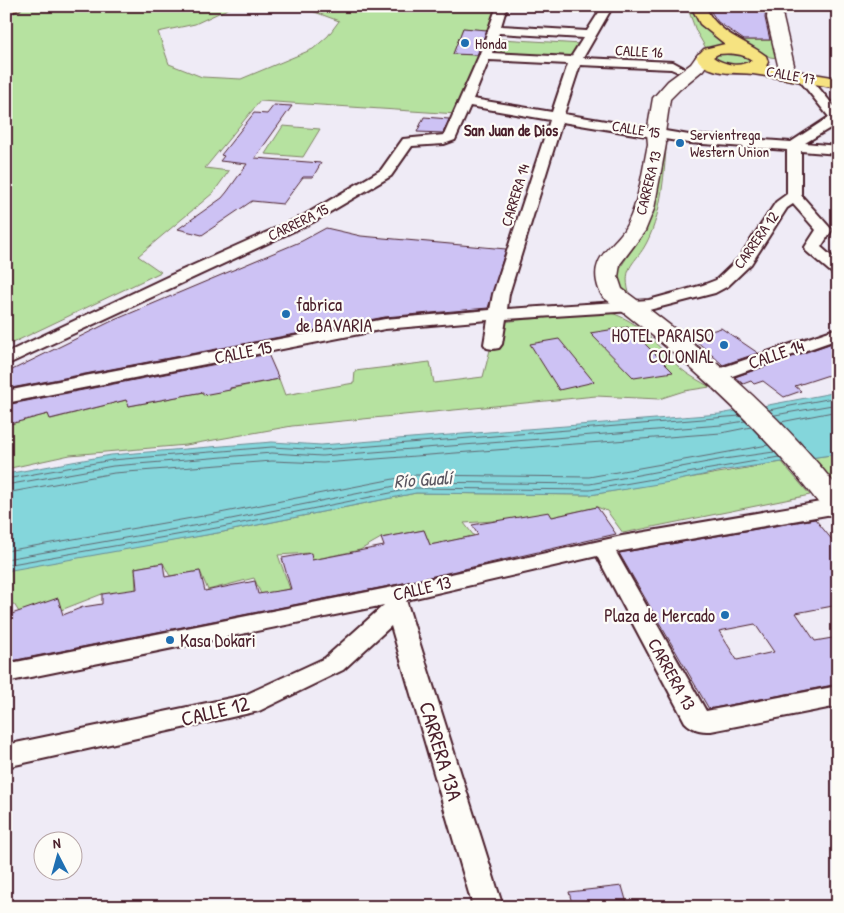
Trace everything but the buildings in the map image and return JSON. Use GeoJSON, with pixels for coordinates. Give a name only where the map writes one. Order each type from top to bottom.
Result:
{"type":"FeatureCollection","features":[{"type":"Feature","properties":{"kind":"highway"},"geometry":{"type":"LineString","coordinates":[[6,10],[15,6]]}},
{"type":"Feature","properties":{"kind":"highway"},"geometry":{"type":"LineString","coordinates":[[698,6],[707,24],[748,60]]}},
{"type":"Feature","properties":{"kind":"highway"},"geometry":{"type":"LineString","coordinates":[[696,59],[708,52],[724,49],[748,60]]}},
{"type":"Feature","properties":{"kind":"highway"},"geometry":{"type":"LineString","coordinates":[[696,59],[710,63],[748,60]]}},
{"type":"Feature","properties":{"kind":"highway","name":"CALLE 17"},"geometry":{"type":"LineString","coordinates":[[748,60],[786,65],[838,78]]}},
{"type":"Feature","properties":{"kind":"highway","name":"CALLE 17"},"geometry":{"type":"LineString","coordinates":[[748,60],[770,71],[838,83]]}},
{"type":"Feature","properties":{"kind":"street","name":"CARRERA 15"},"geometry":{"type":"LineString","coordinates":[[6,360],[158,287],[308,219],[386,173],[406,144],[413,141],[444,140],[450,137],[485,56],[502,6]]}},
{"type":"Feature","properties":{"kind":"street","name":"CARRERA 14"},"geometry":{"type":"LineString","coordinates":[[493,344],[501,294],[575,61],[608,6]]}},
{"type":"Feature","properties":{"kind":"street"},"geometry":{"type":"LineString","coordinates":[[775,6],[775,18],[786,65]]}},
{"type":"Feature","properties":{"kind":"street"},"geometry":{"type":"LineString","coordinates":[[494,30],[591,34]]}},
{"type":"Feature","properties":{"kind":"street"},"geometry":{"type":"LineString","coordinates":[[748,60],[782,46]]}},
{"type":"Feature","properties":{"kind":"street"},"geometry":{"type":"LineString","coordinates":[[485,56],[575,61]]}},
{"type":"Feature","properties":{"kind":"street","name":"CARRERA 13"},"geometry":{"type":"LineString","coordinates":[[663,134],[662,98],[696,59]]}},
{"type":"Feature","properties":{"kind":"street","name":"CALLE 16"},"geometry":{"type":"LineString","coordinates":[[575,61],[598,63],[609,67],[671,69],[696,59]]}},
{"type":"Feature","properties":{"kind":"street","name":"CARRERA 13"},"geometry":{"type":"LineString","coordinates":[[748,60],[701,76],[677,97],[663,134],[657,144],[644,208],[634,231],[609,263],[607,277],[611,292],[631,306],[724,383],[815,476],[837,507]]}},
{"type":"Feature","properties":{"kind":"street"},"geometry":{"type":"LineString","coordinates":[[794,148],[798,142],[836,117],[803,77]]}},
{"type":"Feature","properties":{"kind":"street","name":"CALLE 15"},"geometry":{"type":"LineString","coordinates":[[466,102],[689,139],[838,150]]}},
{"type":"Feature","properties":{"kind":"street","name":"CARRERA 12"},"geometry":{"type":"LineString","coordinates":[[631,306],[649,305],[709,289],[722,283],[745,261],[781,205],[794,196],[794,148]]}},
{"type":"Feature","properties":{"kind":"street"},"geometry":{"type":"LineString","coordinates":[[794,196],[824,230],[813,247],[814,250],[823,260],[838,270]]}},
{"type":"Feature","properties":{"kind":"street","name":"CALLE 15"},"geometry":{"type":"LineString","coordinates":[[6,397],[386,324],[415,320],[631,306]]}},
{"type":"Feature","properties":{"kind":"street","name":"CALLE 14"},"geometry":{"type":"LineString","coordinates":[[724,383],[838,333]]}},
{"type":"Feature","properties":{"kind":"street","name":"CALLE 13"},"geometry":{"type":"LineString","coordinates":[[6,673],[395,600],[603,547],[837,507]]}},
{"type":"Feature","properties":{"kind":"street","name":"CARRERA 13"},"geometry":{"type":"LineString","coordinates":[[603,547],[694,715],[700,721],[711,721],[838,696]]}},
{"type":"Feature","properties":{"kind":"street","name":"CALLE 12"},"geometry":{"type":"LineString","coordinates":[[6,756],[250,704],[334,664],[395,600]]}},
{"type":"Feature","properties":{"kind":"street","name":"CARRERA 13A"},"geometry":{"type":"LineString","coordinates":[[395,600],[488,907]]}},
{"type":"Feature","properties":{"kind":"green space"},"geometry":{"type":"Polygon","coordinates":[[[26,6],[234,6],[195,24],[158,32],[169,64],[202,77],[241,79],[313,49],[328,36],[339,21],[312,11],[312,6],[498,6],[490,31],[463,28],[453,54],[482,55],[457,114],[260,101],[205,168],[229,171],[213,193],[138,256],[161,272],[6,346],[6,14],[26,6]]]}},
{"type":"Feature","properties":{"kind":"green space"},"geometry":{"type":"Polygon","coordinates":[[[687,6],[695,6],[735,48],[707,50],[696,31],[687,6]]]}},
{"type":"Feature","properties":{"kind":"green space"},"geometry":{"type":"Polygon","coordinates":[[[501,39],[581,44],[572,58],[495,53],[501,39]]]}},
{"type":"Feature","properties":{"kind":"green space"},"geometry":{"type":"Polygon","coordinates":[[[738,40],[774,40],[777,58],[770,57],[738,40]]]}},
{"type":"Feature","properties":{"kind":"green space"},"geometry":{"type":"Polygon","coordinates":[[[734,52],[753,59],[752,63],[730,65],[713,58],[717,54],[734,52]]]}},
{"type":"Feature","properties":{"kind":"green space"},"geometry":{"type":"Polygon","coordinates":[[[283,126],[320,129],[303,157],[265,154],[283,126]]]}},
{"type":"Feature","properties":{"kind":"green space"},"geometry":{"type":"Polygon","coordinates":[[[661,136],[667,137],[660,204],[647,242],[629,270],[627,284],[629,293],[623,293],[616,279],[620,268],[639,239],[644,227],[654,189],[661,136]]]}},
{"type":"Feature","properties":{"kind":"green space"},"geometry":{"type":"Polygon","coordinates":[[[608,312],[620,316],[640,328],[680,368],[710,387],[684,391],[659,399],[596,396],[292,426],[186,445],[70,455],[6,469],[6,425],[48,414],[51,419],[126,400],[129,406],[279,379],[285,395],[354,383],[355,371],[430,362],[434,383],[483,377],[497,323],[608,312]]]}},
{"type":"Feature","properties":{"kind":"green space"},"geometry":{"type":"Polygon","coordinates":[[[838,454],[838,488],[816,468],[809,458],[838,454]]]}},
{"type":"Feature","properties":{"kind":"green space"},"geometry":{"type":"Polygon","coordinates":[[[782,462],[810,495],[623,533],[607,511],[597,507],[552,517],[464,523],[474,536],[430,545],[424,530],[381,538],[360,550],[312,560],[310,553],[278,555],[290,589],[261,594],[254,578],[208,590],[200,571],[170,576],[163,563],[135,568],[137,619],[102,594],[61,610],[19,612],[14,604],[6,605],[6,571],[20,567],[223,532],[416,493],[590,495],[782,462]]]}},
{"type":"Feature","properties":{"kind":"water","name":"Río Gualí"},"geometry":{"type":"Polygon","coordinates":[[[838,392],[838,454],[726,470],[670,482],[590,495],[416,493],[223,532],[6,571],[6,474],[111,455],[272,442],[321,445],[720,414],[838,392]]]}},
{"type":"Feature","properties":{"kind":"place","name":"Honda"},"geometry":{"type":"Point","coordinates":[465,43]}},
{"type":"Feature","properties":{"kind":"place","name":"Servientrega Western Union"},"geometry":{"type":"Point","coordinates":[680,143]}},
{"type":"Feature","properties":{"kind":"place","name":"fabrica de BAVARIA"},"geometry":{"type":"Point","coordinates":[286,314]}},
{"type":"Feature","properties":{"kind":"place","name":"HOTEL PARAISO COLONIAL"},"geometry":{"type":"Point","coordinates":[724,345]}},
{"type":"Feature","properties":{"kind":"place","name":"Plaza de Mercado"},"geometry":{"type":"Point","coordinates":[725,615]}},
{"type":"Feature","properties":{"kind":"place","name":"Kasa Dokari"},"geometry":{"type":"Point","coordinates":[170,640]}},
{"type":"Feature","properties":{"kind":"district","name":"San Juan de Dios"},"geometry":{"type":"Point","coordinates":[511,130]}}]}
